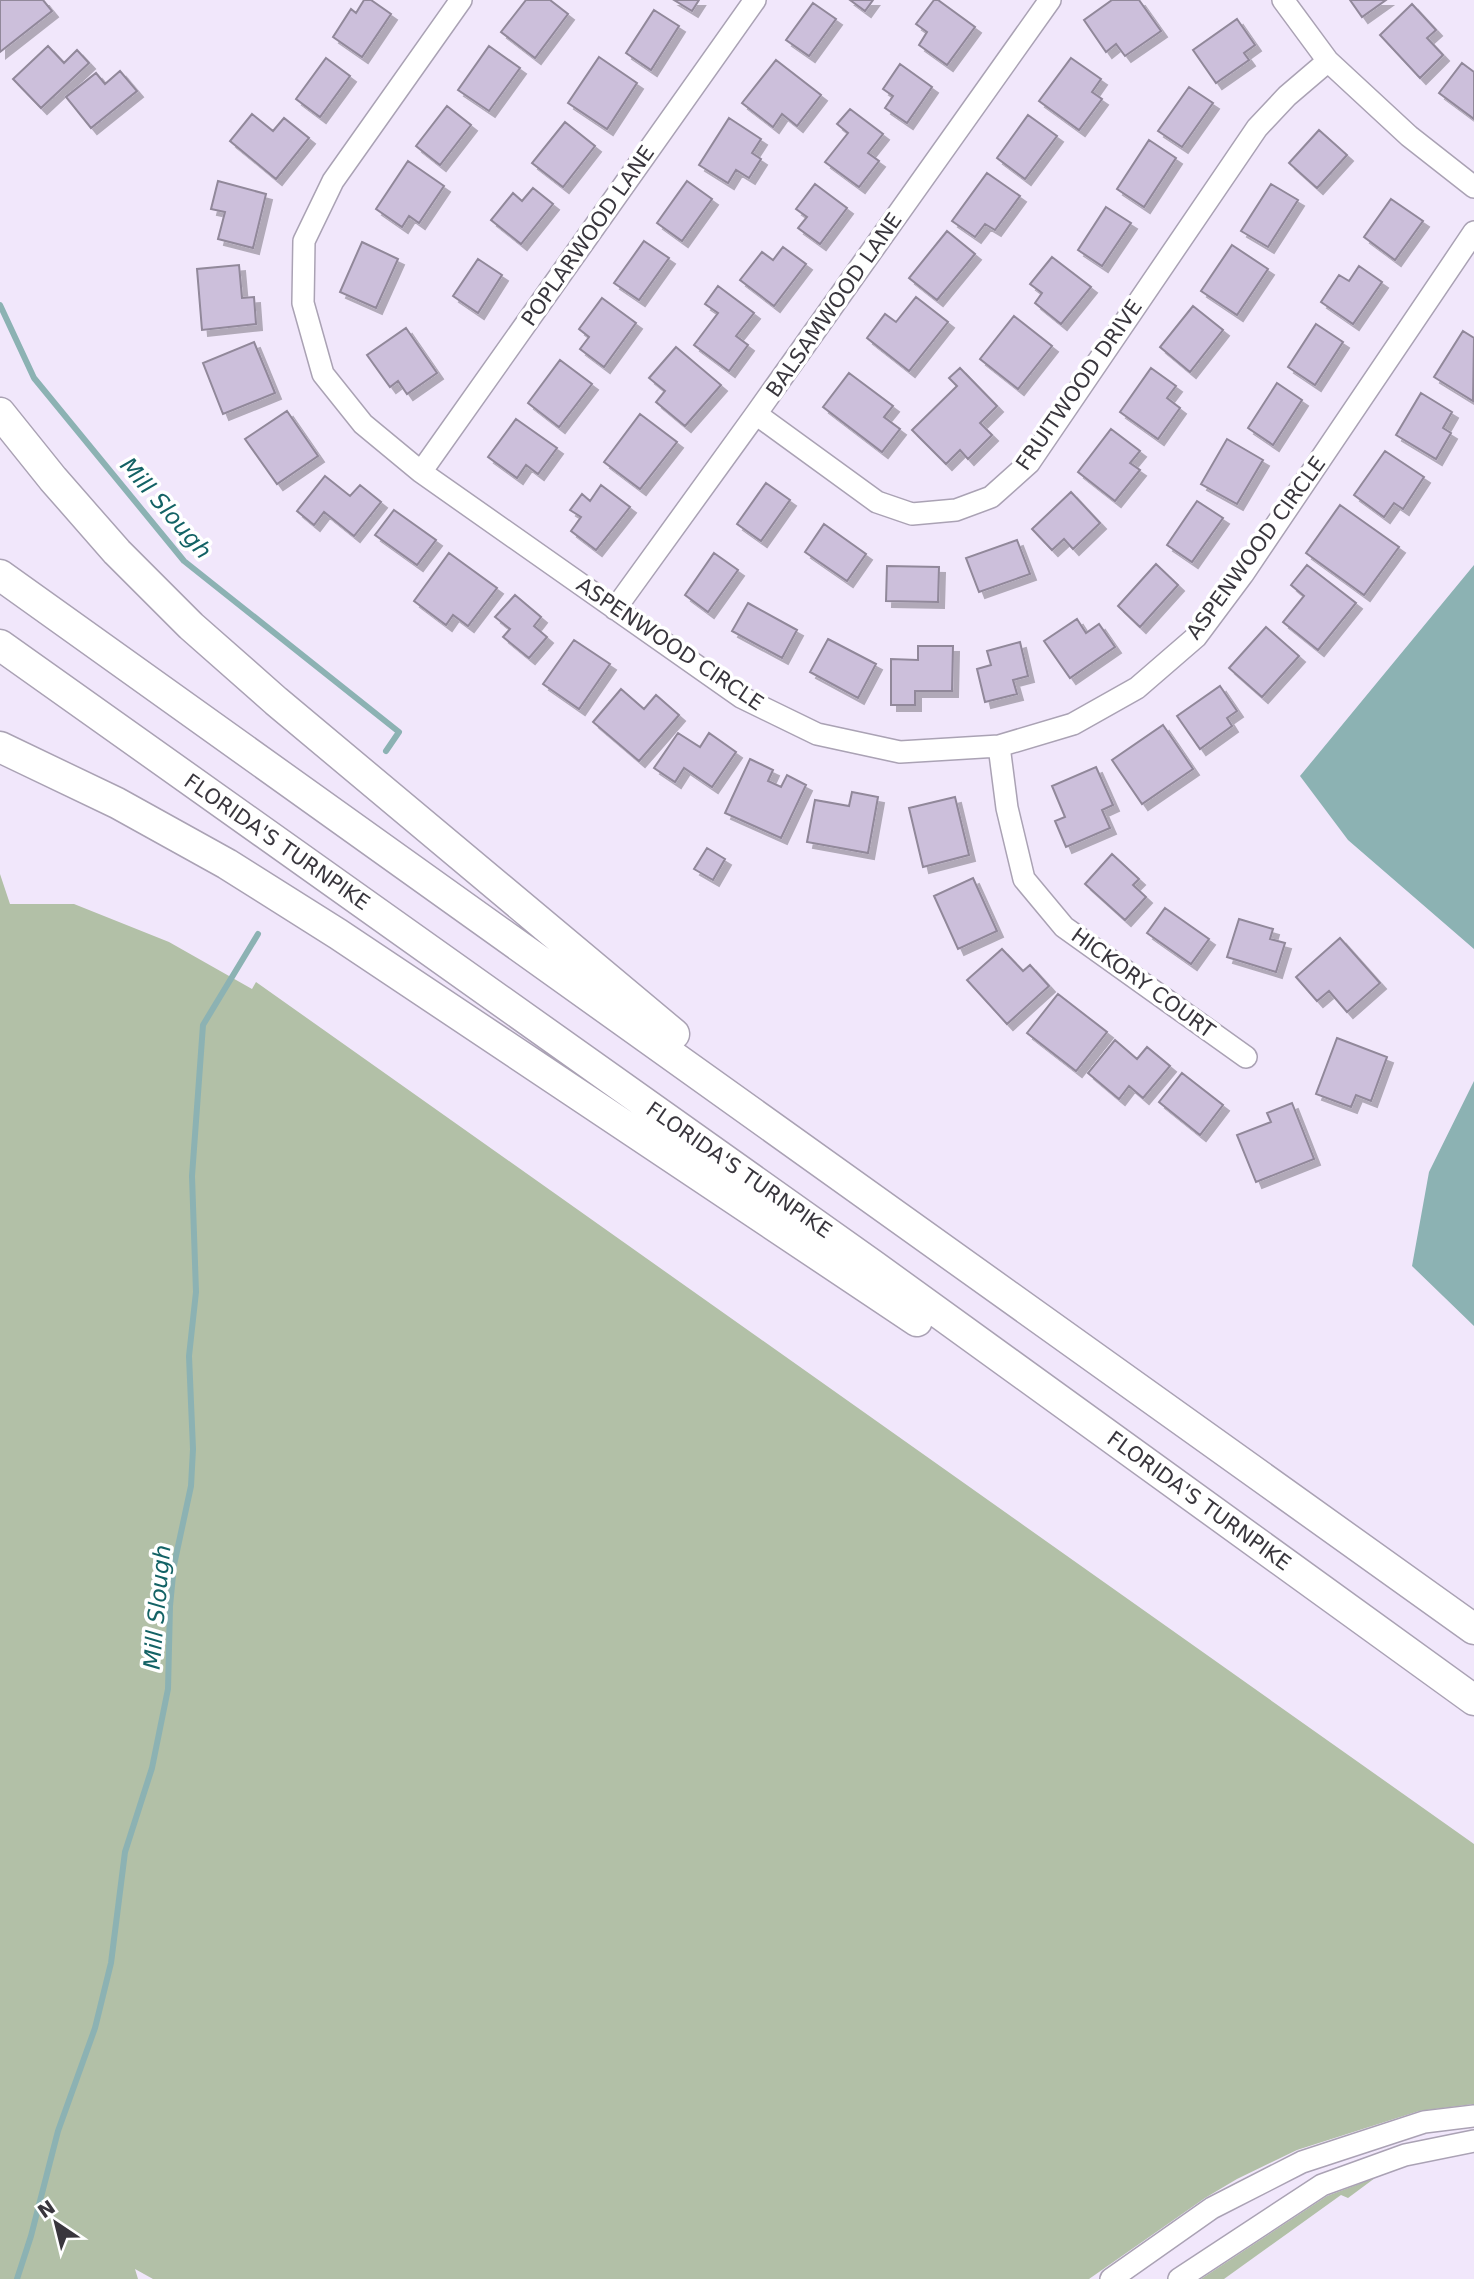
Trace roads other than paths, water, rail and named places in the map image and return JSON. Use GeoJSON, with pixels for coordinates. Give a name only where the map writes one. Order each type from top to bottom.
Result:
{"type":"FeatureCollection","features":[{"type":"Feature","properties":{"kind":"highway"},"geometry":{"type":"LineString","coordinates":[[0,413],[117,552],[191,626],[673,1034],[777,1130]]}},
{"type":"Feature","properties":{"kind":"highway"},"geometry":{"type":"LineString","coordinates":[[0,575],[1474,1629]]}},
{"type":"Feature","properties":{"kind":"highway","name":"FLORIDA'S TURNPIKE"},"geometry":{"type":"LineString","coordinates":[[0,645],[874,1266],[1474,1700]]}},
{"type":"Feature","properties":{"kind":"highway"},"geometry":{"type":"LineString","coordinates":[[0,747],[117,803],[227,864],[338,934],[693,1173],[1280,1560]]}},
{"type":"Feature","properties":{"kind":"street","name":"ASPENWOOD CIRCLE"},"geometry":{"type":"LineString","coordinates":[[461,0],[334,181],[304,241],[303,303],[323,374],[363,424],[421,472],[741,697],[817,734],[900,752],[999,746],[1073,724],[1137,688],[1196,637],[1243,573],[1474,232]]}},
{"type":"Feature","properties":{"kind":"street","name":"POPLARWOOD LANE"},"geometry":{"type":"LineString","coordinates":[[421,472],[755,0]]}},
{"type":"Feature","properties":{"kind":"street","name":"BALSAMWOOD LANE"},"geometry":{"type":"LineString","coordinates":[[615,609],[1050,0]]}},
{"type":"Feature","properties":{"kind":"street"},"geometry":{"type":"LineString","coordinates":[[1283,0],[1328,61],[1409,136],[1474,187]]}},
{"type":"Feature","properties":{"kind":"street","name":"FRUITWOOD DRIVE"},"geometry":{"type":"LineString","coordinates":[[756,415],[877,502],[912,513],[956,510],[991,497],[1029,463],[1257,128],[1287,96],[1328,61]]}},
{"type":"Feature","properties":{"kind":"street","name":"HICKORY COURT"},"geometry":{"type":"LineString","coordinates":[[999,746],[1007,808],[1024,879],[1064,927],[1246,1057]]}},
{"type":"Feature","properties":{"kind":"street"},"geometry":{"type":"LineString","coordinates":[[1111,2279],[1212,2208],[1302,2162],[1424,2122],[1474,2116]]}},
{"type":"Feature","properties":{"kind":"street"},"geometry":{"type":"LineString","coordinates":[[1179,2279],[1322,2185],[1405,2155],[1474,2141]]}},
{"type":"Feature","properties":{"kind":"street"},"geometry":{"type":"LineString","coordinates":[[1236,2195],[1259,2225]]}},
{"type":"Feature","properties":{"kind":"waterway","name":"Mill Slough"},"geometry":{"type":"LineString","coordinates":[[0,305],[34,378],[184,561],[399,732],[386,751]]}},
{"type":"Feature","properties":{"kind":"waterway","name":"Mill Slough"},"geometry":{"type":"LineString","coordinates":[[17,2279],[58,2131],[95,2028],[111,1963],[125,1852],[152,1768],[168,1689],[174,1565],[191,1486],[193,1449],[189,1356],[196,1292],[192,1176],[203,1025],[258,934]]}}]}
